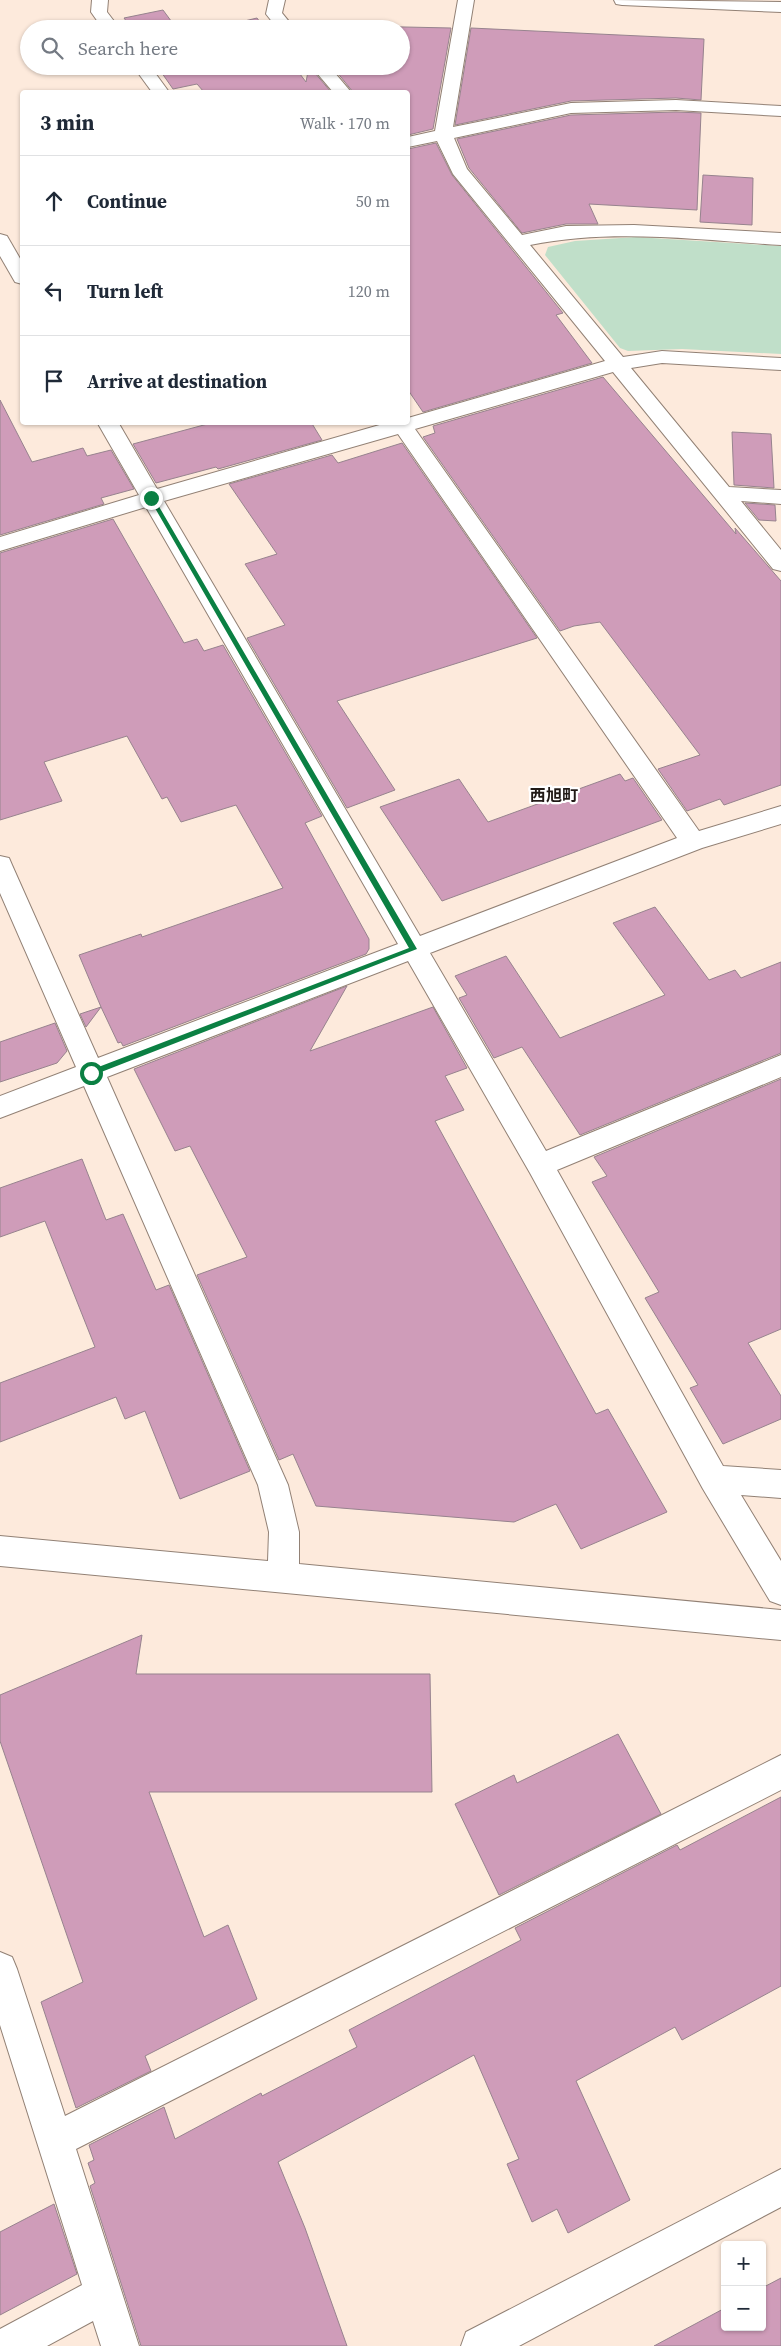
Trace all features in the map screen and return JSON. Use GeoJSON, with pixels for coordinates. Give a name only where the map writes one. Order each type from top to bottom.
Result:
{"type":"FeatureCollection","features":[{"type":"Feature","properties":{"kind":"street"},"geometry":{"type":"LineString","coordinates":[[100,0],[99,12],[105,20]]}},
{"type":"Feature","properties":{"kind":"street"},"geometry":{"type":"LineString","coordinates":[[276,0],[274,14],[279,20]]}},
{"type":"Feature","properties":{"kind":"street"},"geometry":{"type":"LineString","coordinates":[[466,0],[443,134],[459,170],[781,564]]}},
{"type":"Feature","properties":{"kind":"street"},"geometry":{"type":"LineString","coordinates":[[622,0],[781,6]]}},
{"type":"Feature","properties":{"kind":"street"},"geometry":{"type":"LineString","coordinates":[[148,75],[159,90]]}},
{"type":"Feature","properties":{"kind":"street"},"geometry":{"type":"LineString","coordinates":[[327,75],[340,90]]}},
{"type":"Feature","properties":{"kind":"street"},"geometry":{"type":"LineString","coordinates":[[410,142],[571,108],[676,105],[781,111]]}},
{"type":"Feature","properties":{"kind":"street"},"geometry":{"type":"LineString","coordinates":[[518,242],[566,232],[634,231],[781,239]]}},
{"type":"Feature","properties":{"kind":"street"},"geometry":{"type":"LineString","coordinates":[[5,238],[20,273]]}},
{"type":"Feature","properties":{"kind":"street"},"geometry":{"type":"LineString","coordinates":[[410,422],[618,364],[662,357],[781,364]]}},
{"type":"Feature","properties":{"kind":"street"},"geometry":{"type":"LineString","coordinates":[[109,425],[540,1165],[714,1479],[781,1590]]}},
{"type":"Feature","properties":{"kind":"street"},"geometry":{"type":"LineString","coordinates":[[0,544],[398,425]]}},
{"type":"Feature","properties":{"kind":"street"},"geometry":{"type":"LineString","coordinates":[[402,425],[694,842]]}},
{"type":"Feature","properties":{"kind":"street"},"geometry":{"type":"LineString","coordinates":[[724,493],[781,496]]}},
{"type":"Feature","properties":{"kind":"street"},"geometry":{"type":"LineString","coordinates":[[0,1107],[694,842],[781,815]]}},
{"type":"Feature","properties":{"kind":"street"},"geometry":{"type":"LineString","coordinates":[[0,865],[273,1485],[284,1532],[283,1578]]}},
{"type":"Feature","properties":{"kind":"street"},"geometry":{"type":"LineString","coordinates":[[540,1165],[781,1066]]}},
{"type":"Feature","properties":{"kind":"street"},"geometry":{"type":"LineString","coordinates":[[714,1479],[781,1484]]}},
{"type":"Feature","properties":{"kind":"street"},"geometry":{"type":"LineString","coordinates":[[0,1551],[781,1625]]}},
{"type":"Feature","properties":{"kind":"street"},"geometry":{"type":"LineString","coordinates":[[56,2140],[781,1772]]}},
{"type":"Feature","properties":{"kind":"street"},"geometry":{"type":"LineString","coordinates":[[0,1969],[120,2346]]}},
{"type":"Feature","properties":{"kind":"street"},"geometry":{"type":"LineString","coordinates":[[480,2346],[781,2187]]}},
{"type":"Feature","properties":{"kind":"street"},"geometry":{"type":"LineString","coordinates":[[8,2346],[104,2294]]}},
{"type":"Feature","properties":{"kind":"green space"},"geometry":{"type":"Polygon","coordinates":[[[636,237],[781,246],[781,354],[682,349],[628,351],[620,348],[545,255],[548,247],[575,241],[636,237]]]}},
{"type":"Feature","properties":{"kind":"building"},"geometry":{"type":"Polygon","coordinates":[[[163,10],[170,20],[125,20],[124,18],[163,10]]]}},
{"type":"Feature","properties":{"kind":"building"},"geometry":{"type":"Polygon","coordinates":[[[410,27],[451,28],[433,129],[410,135],[410,90],[351,90],[339,75],[410,75],[410,27]]]}},
{"type":"Feature","properties":{"kind":"building"},"geometry":{"type":"Polygon","coordinates":[[[471,28],[704,39],[701,100],[676,98],[571,101],[455,125],[471,28]]]}},
{"type":"Feature","properties":{"kind":"building"},"geometry":{"type":"Polygon","coordinates":[[[163,75],[301,75],[306,82],[307,75],[317,75],[329,90],[202,90],[197,84],[173,89],[163,75]]]}},
{"type":"Feature","properties":{"kind":"building"},"geometry":{"type":"Polygon","coordinates":[[[701,113],[697,210],[589,204],[598,224],[566,224],[522,233],[469,168],[457,139],[571,115],[701,113]]]}},
{"type":"Feature","properties":{"kind":"building"},"geometry":{"type":"Polygon","coordinates":[[[436,143],[452,175],[563,313],[556,315],[592,363],[423,412],[410,393],[410,149],[436,143]]]}},
{"type":"Feature","properties":{"kind":"building"},"geometry":{"type":"Polygon","coordinates":[[[703,175],[753,178],[752,225],[700,222],[703,175]]]}},
{"type":"Feature","properties":{"kind":"building"},"geometry":{"type":"Polygon","coordinates":[[[603,377],[736,534],[735,528],[781,581],[781,785],[724,805],[720,799],[687,811],[658,769],[700,755],[600,622],[574,626],[560,631],[423,437],[435,433],[433,426],[603,377]]]}},
{"type":"Feature","properties":{"kind":"building"},"geometry":{"type":"Polygon","coordinates":[[[0,400],[32,462],[83,448],[87,456],[111,450],[134,489],[101,498],[104,504],[0,535],[0,400]]]}},
{"type":"Feature","properties":{"kind":"building"},"geometry":{"type":"Polygon","coordinates":[[[204,425],[313,425],[322,440],[218,469],[216,467],[156,483],[133,444],[204,425]]]}},
{"type":"Feature","properties":{"kind":"building"},"geometry":{"type":"Polygon","coordinates":[[[732,432],[771,434],[774,488],[734,485],[732,432]]]}},
{"type":"Feature","properties":{"kind":"building"},"geometry":{"type":"Polygon","coordinates":[[[402,443],[537,638],[337,701],[395,790],[347,808],[247,638],[285,625],[245,564],[277,554],[229,484],[332,455],[338,463],[402,443]]]}},
{"type":"Feature","properties":{"kind":"building"},"geometry":{"type":"Polygon","coordinates":[[[745,503],[775,505],[776,521],[759,520],[745,503]]]}},
{"type":"Feature","properties":{"kind":"building"},"geometry":{"type":"Polygon","coordinates":[[[113,519],[184,643],[197,639],[204,651],[223,645],[322,816],[305,823],[369,939],[369,949],[366,954],[123,1046],[121,1042],[118,1043],[79,955],[141,934],[142,937],[283,888],[236,805],[181,822],[167,797],[162,799],[127,736],[44,762],[62,801],[0,820],[0,553],[113,519]]]}},
{"type":"Feature","properties":{"kind":"building"},"geometry":{"type":"Polygon","coordinates":[[[620,774],[625,781],[633,778],[662,820],[442,901],[380,807],[459,779],[488,822],[620,774]]]}},
{"type":"Feature","properties":{"kind":"building"},"geometry":{"type":"Polygon","coordinates":[[[655,907],[709,980],[735,970],[741,978],[781,962],[781,1053],[580,1135],[522,1047],[494,1058],[459,998],[467,995],[455,976],[506,956],[560,1038],[665,995],[613,923],[655,907]]]}},
{"type":"Feature","properties":{"kind":"building"},"geometry":{"type":"Polygon","coordinates":[[[347,986],[310,1051],[433,1007],[467,1068],[445,1076],[464,1110],[435,1121],[596,1414],[608,1409],[667,1512],[581,1549],[556,1504],[514,1522],[316,1506],[293,1454],[279,1460],[197,1275],[247,1257],[190,1146],[175,1151],[134,1069],[347,986]]]}},
{"type":"Feature","properties":{"kind":"building"},"geometry":{"type":"Polygon","coordinates":[[[101,1007],[86,1027],[80,1014],[101,1007]]]}},
{"type":"Feature","properties":{"kind":"building"},"geometry":{"type":"Polygon","coordinates":[[[55,1023],[67,1051],[57,1063],[0,1082],[0,1042],[55,1023]]]}},
{"type":"Feature","properties":{"kind":"building"},"geometry":{"type":"Polygon","coordinates":[[[781,1079],[781,1329],[748,1343],[781,1396],[781,1419],[723,1444],[690,1388],[698,1385],[645,1298],[659,1292],[592,1182],[607,1176],[594,1157],[781,1079]]]}},
{"type":"Feature","properties":{"kind":"building"},"geometry":{"type":"Polygon","coordinates":[[[82,1159],[106,1220],[123,1214],[156,1290],[169,1285],[250,1471],[180,1499],[145,1411],[125,1419],[116,1397],[0,1442],[0,1383],[95,1347],[45,1221],[0,1237],[0,1188],[82,1159]]]}},
{"type":"Feature","properties":{"kind":"building"},"geometry":{"type":"Polygon","coordinates":[[[142,1635],[136,1674],[430,1674],[432,1792],[149,1792],[204,1937],[228,1925],[257,1999],[145,2056],[151,2071],[76,2108],[41,2002],[83,1982],[0,1741],[0,1695],[142,1635]]]}},
{"type":"Feature","properties":{"kind":"building"},"geometry":{"type":"Polygon","coordinates":[[[618,1734],[661,1814],[499,1895],[455,1804],[514,1775],[517,1783],[618,1734]]]}},
{"type":"Feature","properties":{"kind":"building"},"geometry":{"type":"Polygon","coordinates":[[[781,1797],[781,1986],[682,2040],[675,2027],[576,2081],[630,2200],[568,2233],[557,2209],[532,2222],[507,2164],[519,2159],[474,2055],[278,2162],[305,2228],[347,2346],[141,2346],[90,2186],[95,2183],[88,2163],[94,2160],[89,2145],[164,2107],[175,2139],[261,2093],[262,2096],[357,2047],[349,2030],[521,1940],[515,1928],[677,1845],[680,1850],[781,1797]]]}},
{"type":"Feature","properties":{"kind":"building"},"geometry":{"type":"Polygon","coordinates":[[[54,2204],[77,2274],[0,2315],[0,2232],[54,2204]]]}},
{"type":"Feature","properties":{"kind":"building"},"geometry":{"type":"Polygon","coordinates":[[[781,2278],[781,2346],[654,2346],[721,2310],[721,2331],[766,2331],[766,2286],[781,2278]]]}},
{"type":"Feature","properties":{"kind":"district","name":"西旭町"},"geometry":{"type":"Point","coordinates":[554,795]}},
{"type":"Feature","properties":{"kind":"route"},"geometry":{"type":"LineString","coordinates":[[91,1073],[413,949],[151,498]]}}]}
